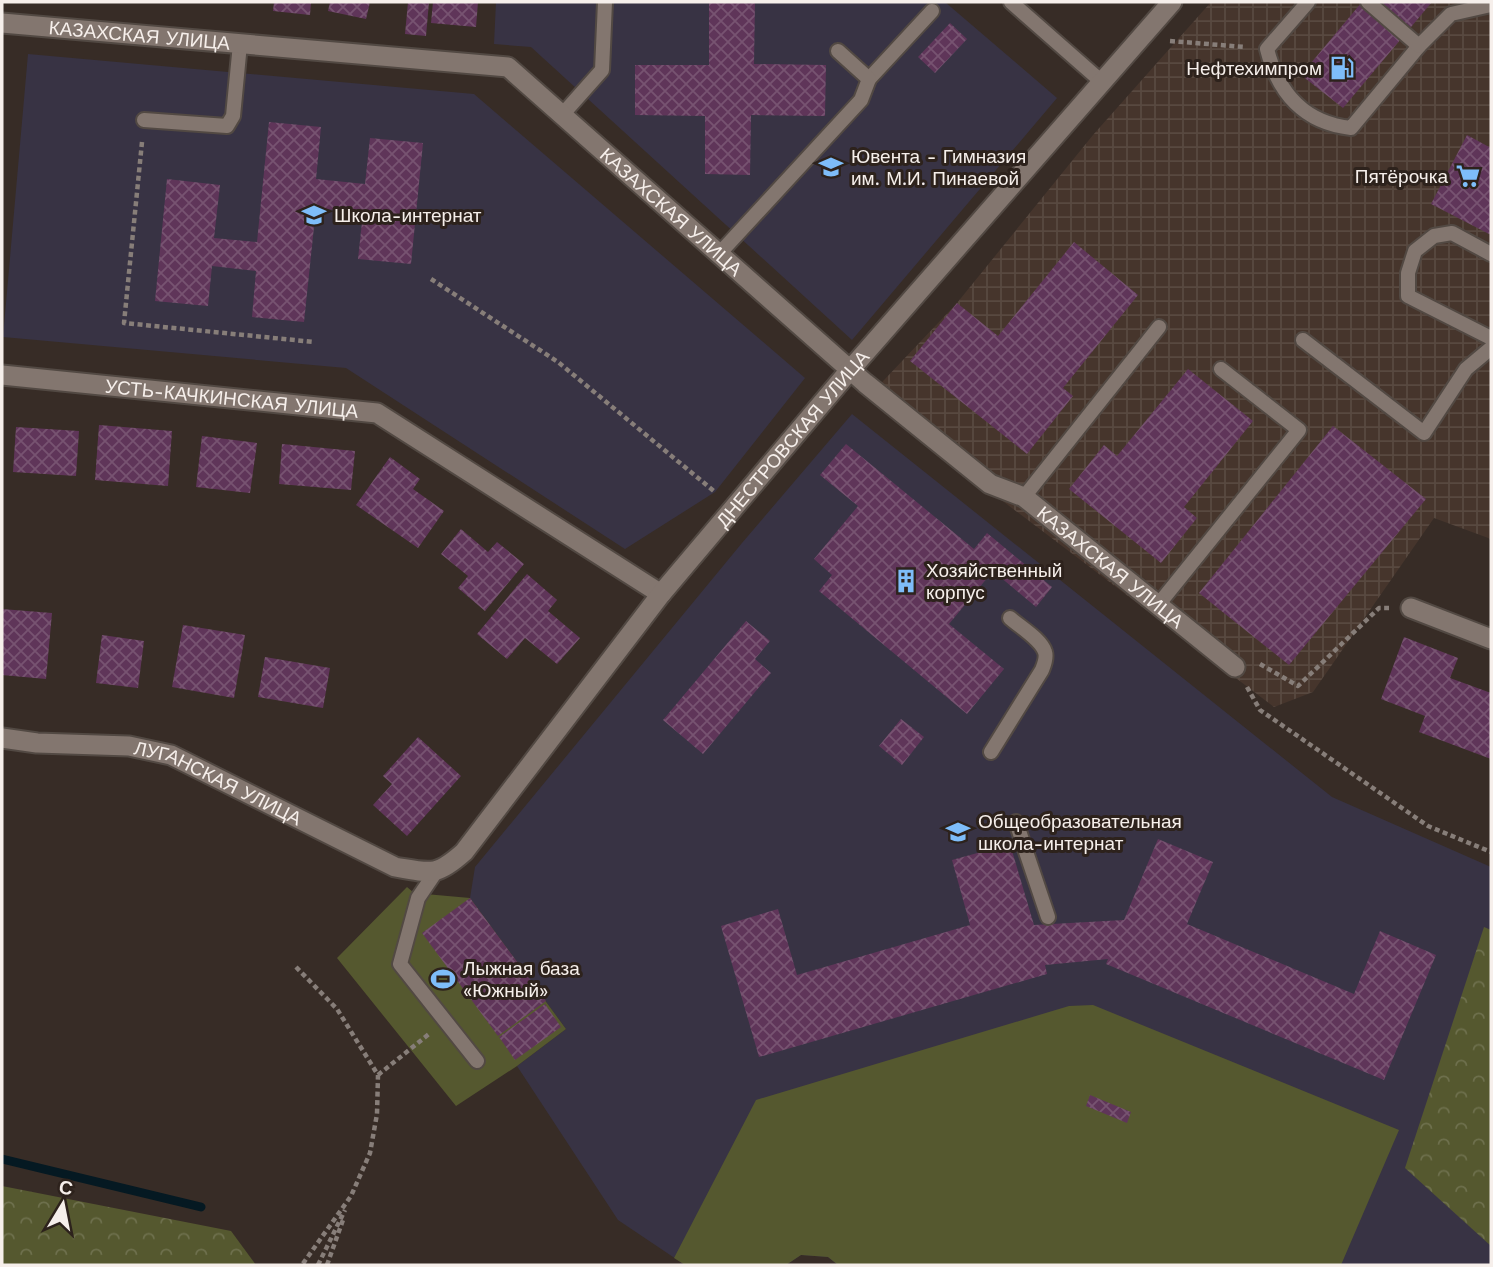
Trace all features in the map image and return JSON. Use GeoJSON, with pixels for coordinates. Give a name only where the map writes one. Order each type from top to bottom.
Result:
{"type":"FeatureCollection","features":[{"type":"Feature","properties":{"kind":"street","name":"ДНЕСТРОВСКАЯ УЛИЦА"},"geometry":{"type":"LineString","coordinates":[[428,872],[448,866],[464,852],[661,594],[850,370],[1171,2]]}},
{"type":"Feature","properties":{"kind":"street","name":"КАЗАХСКАЯ УЛИЦА"},"geometry":{"type":"LineString","coordinates":[[2,23],[508,67],[850,370],[990,484],[1024,497],[1235,667]]}},
{"type":"Feature","properties":{"kind":"street","name":"УСТЬ-КАЧКИНСКАЯ УЛИЦА"},"geometry":{"type":"LineString","coordinates":[[2,374],[377,413],[661,594]]}},
{"type":"Feature","properties":{"kind":"street"},"geometry":{"type":"LineString","coordinates":[[1411,608],[1491,639]]}},
{"type":"Feature","properties":{"kind":"street","name":"ЛУГАНСКАЯ УЛИЦА"},"geometry":{"type":"LineString","coordinates":[[2,738],[37,743],[129,746],[171,755],[378,860],[395,867],[428,872]]}},
{"type":"Feature","properties":{"kind":"lane"},"geometry":{"type":"LineString","coordinates":[[562,116],[602,70],[605,2]]}},
{"type":"Feature","properties":{"kind":"lane"},"geometry":{"type":"LineString","coordinates":[[1011,2],[1102,82]]}},
{"type":"Feature","properties":{"kind":"lane"},"geometry":{"type":"LineString","coordinates":[[1308,2],[1267,49],[1273,71],[1290,98],[1312,116],[1331,126],[1351,128],[1419,46],[1451,14],[1480,5]]}},
{"type":"Feature","properties":{"kind":"lane"},"geometry":{"type":"LineString","coordinates":[[1368,2],[1419,46]]}},
{"type":"Feature","properties":{"kind":"lane"},"geometry":{"type":"LineString","coordinates":[[719,254],[861,100],[869,79],[932,11]]}},
{"type":"Feature","properties":{"kind":"lane"},"geometry":{"type":"LineString","coordinates":[[144,120],[228,126],[233,117],[240,44]]}},
{"type":"Feature","properties":{"kind":"lane"},"geometry":{"type":"LineString","coordinates":[[838,51],[869,79]]}},
{"type":"Feature","properties":{"kind":"lane"},"geometry":{"type":"LineString","coordinates":[[1491,254],[1452,233],[1434,236],[1415,251],[1408,273],[1408,296],[1491,338]]}},
{"type":"Feature","properties":{"kind":"lane"},"geometry":{"type":"LineString","coordinates":[[1024,497],[1159,327]]}},
{"type":"Feature","properties":{"kind":"lane"},"geometry":{"type":"LineString","coordinates":[[1303,340],[1424,433],[1466,369],[1491,348]]}},
{"type":"Feature","properties":{"kind":"lane"},"geometry":{"type":"LineString","coordinates":[[1158,605],[1299,430],[1222,369]]}},
{"type":"Feature","properties":{"kind":"lane"},"geometry":{"type":"LineString","coordinates":[[991,752],[1045,661],[1045,652],[1038,642],[1010,618]]}},
{"type":"Feature","properties":{"kind":"lane"},"geometry":{"type":"LineString","coordinates":[[1016,822],[1048,918]]}},
{"type":"Feature","properties":{"kind":"lane"},"geometry":{"type":"LineString","coordinates":[[428,872],[400,964],[477,1061]]}},
{"type":"Feature","properties":{"kind":"path"},"geometry":{"type":"LineString","coordinates":[[1167,41],[1267,49]]}},
{"type":"Feature","properties":{"kind":"path"},"geometry":{"type":"LineString","coordinates":[[144,120],[124,323],[314,342]]}},
{"type":"Feature","properties":{"kind":"path"},"geometry":{"type":"LineString","coordinates":[[430,279],[558,362],[715,492]]}},
{"type":"Feature","properties":{"kind":"path"},"geometry":{"type":"LineString","coordinates":[[1411,608],[1379,608],[1298,686],[1250,659],[1235,667],[1260,710],[1428,826],[1491,852]]}},
{"type":"Feature","properties":{"kind":"path"},"geometry":{"type":"LineString","coordinates":[[296,967],[337,1009],[378,1075],[377,1114],[370,1153],[317,1265]]}},
{"type":"Feature","properties":{"kind":"path"},"geometry":{"type":"LineString","coordinates":[[378,1075],[445,1021]]}},
{"type":"Feature","properties":{"kind":"path"},"geometry":{"type":"LineString","coordinates":[[302,1265],[351,1196]]}},
{"type":"Feature","properties":{"kind":"path"},"geometry":{"type":"LineString","coordinates":[[327,1265],[351,1196]]}},
{"type":"Feature","properties":{"kind":"shaded area","name":"Ювента - Гимназия им. М.И. Пинаевой"},"geometry":{"type":"Polygon","coordinates":[[[496,2],[945,2],[1057,98],[852,340],[531,47],[494,44],[496,2]]]}},
{"type":"Feature","properties":{"kind":"shaded area"},"geometry":{"type":"Polygon","coordinates":[[[1211,2],[1487,2],[1491,5],[1491,539],[1434,518],[1313,692],[1274,707],[867,398],[957,303],[1093,135],[1211,2]]]}},
{"type":"Feature","properties":{"kind":"shaded area","name":"Школа-интернат"},"geometry":{"type":"Polygon","coordinates":[[[28,54],[474,94],[805,378],[715,492],[625,549],[346,368],[3,337],[28,54]]]}},
{"type":"Feature","properties":{"kind":"shaded area","name":"Общеобразовательная школа-интернат"},"geometry":{"type":"Polygon","coordinates":[[[852,414],[1332,797],[1491,867],[1491,1265],[838,1265],[828,1257],[801,1255],[786,1265],[685,1265],[618,1220],[517,1066],[566,1029],[470,898],[475,867],[852,414]]]}},
{"type":"Feature","properties":{"kind":"green space","name":"Лыжная база «Южный»"},"geometry":{"type":"Polygon","coordinates":[[[407,887],[414,893],[470,898],[566,1029],[517,1066],[456,1106],[337,958],[407,887]]]}},
{"type":"Feature","properties":{"kind":"green space"},"geometry":{"type":"Polygon","coordinates":[[[1484,927],[1491,930],[1491,1246],[1405,1168],[1484,927]]]}},
{"type":"Feature","properties":{"kind":"green space"},"geometry":{"type":"Polygon","coordinates":[[[1093,1005],[1399,1130],[1341,1265],[838,1265],[828,1257],[801,1255],[786,1265],[685,1265],[674,1258],[756,1100],[1069,1006],[1093,1005]]]}},
{"type":"Feature","properties":{"kind":"green space"},"geometry":{"type":"Polygon","coordinates":[[[2,1186],[231,1231],[256,1265],[2,1265],[2,1186]]]}},
{"type":"Feature","properties":{"kind":"building"},"geometry":{"type":"Polygon","coordinates":[[[274,2],[311,2],[310,15],[273,11],[274,2]]]}},
{"type":"Feature","properties":{"kind":"building"},"geometry":{"type":"Polygon","coordinates":[[[330,2],[370,2],[366,19],[328,11],[330,2]]]}},
{"type":"Feature","properties":{"kind":"building"},"geometry":{"type":"Polygon","coordinates":[[[408,2],[429,2],[426,36],[405,34],[408,2]]]}},
{"type":"Feature","properties":{"kind":"building"},"geometry":{"type":"Polygon","coordinates":[[[433,2],[478,2],[476,27],[431,23],[433,2]]]}},
{"type":"Feature","properties":{"kind":"building"},"geometry":{"type":"Polygon","coordinates":[[[709,2],[755,2],[754,64],[826,65],[825,116],[751,115],[750,175],[705,174],[705,116],[635,115],[635,65],[709,65],[709,2]]]}},
{"type":"Feature","properties":{"kind":"building"},"geometry":{"type":"Polygon","coordinates":[[[1362,2],[1432,2],[1343,108],[1301,75],[1362,2]]]}},
{"type":"Feature","properties":{"kind":"building"},"geometry":{"type":"Polygon","coordinates":[[[950,23],[967,39],[935,73],[918,57],[950,23]]]}},
{"type":"Feature","properties":{"kind":"building"},"geometry":{"type":"Polygon","coordinates":[[[269,122],[321,127],[316,179],[365,184],[370,138],[423,143],[411,264],[358,259],[363,213],[316,208],[304,322],[252,317],[256,271],[212,266],[208,306],[155,301],[167,179],[220,185],[214,238],[257,242],[269,122]]]}},
{"type":"Feature","properties":{"kind":"building","name":"Пятёрочка"},"geometry":{"type":"Polygon","coordinates":[[[1467,135],[1491,148],[1491,235],[1431,204],[1467,135]]]}},
{"type":"Feature","properties":{"kind":"building"},"geometry":{"type":"Polygon","coordinates":[[[1074,242],[1138,295],[1063,388],[1073,396],[1027,454],[910,361],[957,303],[998,336],[1074,242]]]}},
{"type":"Feature","properties":{"kind":"building"},"geometry":{"type":"Polygon","coordinates":[[[1188,369],[1253,421],[1184,507],[1197,518],[1161,563],[1069,489],[1104,445],[1117,456],[1188,369]]]}},
{"type":"Feature","properties":{"kind":"building"},"geometry":{"type":"Polygon","coordinates":[[[99,425],[172,431],[168,486],[95,480],[99,425]]]}},
{"type":"Feature","properties":{"kind":"building"},"geometry":{"type":"Polygon","coordinates":[[[1333,426],[1426,499],[1289,665],[1199,593],[1333,426]]]}},
{"type":"Feature","properties":{"kind":"building"},"geometry":{"type":"Polygon","coordinates":[[[16,427],[79,431],[76,476],[13,472],[16,427]]]}},
{"type":"Feature","properties":{"kind":"building"},"geometry":{"type":"Polygon","coordinates":[[[202,436],[257,443],[250,493],[196,487],[202,436]]]}},
{"type":"Feature","properties":{"kind":"building"},"geometry":{"type":"Polygon","coordinates":[[[282,444],[355,451],[351,490],[279,484],[282,444]]]}},
{"type":"Feature","properties":{"kind":"building","name":"Хозяйственный корпус"},"geometry":{"type":"Polygon","coordinates":[[[846,444],[974,549],[987,533],[1052,587],[1036,607],[993,571],[949,624],[1004,669],[967,714],[819,591],[832,575],[814,559],[858,506],[820,475],[846,444]]]}},
{"type":"Feature","properties":{"kind":"building"},"geometry":{"type":"Polygon","coordinates":[[[390,457],[420,479],[413,489],[444,511],[418,548],[356,505],[390,457]]]}},
{"type":"Feature","properties":{"kind":"building"},"geometry":{"type":"Polygon","coordinates":[[[461,529],[488,552],[497,542],[524,564],[485,611],[458,588],[468,576],[441,554],[461,529]]]}},
{"type":"Feature","properties":{"kind":"building"},"geometry":{"type":"Polygon","coordinates":[[[527,574],[557,600],[548,611],[580,638],[557,664],[525,638],[507,659],[477,634],[527,574]]]}},
{"type":"Feature","properties":{"kind":"building"},"geometry":{"type":"Polygon","coordinates":[[[2,609],[52,613],[46,679],[2,675],[2,609]]]}},
{"type":"Feature","properties":{"kind":"building"},"geometry":{"type":"Polygon","coordinates":[[[746,621],[770,641],[755,659],[771,673],[703,754],[663,720],[746,621]]]}},
{"type":"Feature","properties":{"kind":"building"},"geometry":{"type":"Polygon","coordinates":[[[183,625],[245,635],[234,698],[172,687],[183,625]]]}},
{"type":"Feature","properties":{"kind":"building"},"geometry":{"type":"Polygon","coordinates":[[[102,635],[144,641],[138,688],[96,683],[102,635]]]}},
{"type":"Feature","properties":{"kind":"building"},"geometry":{"type":"Polygon","coordinates":[[[1404,637],[1458,658],[1450,678],[1491,693],[1491,759],[1419,732],[1425,716],[1381,699],[1404,637]]]}},
{"type":"Feature","properties":{"kind":"building"},"geometry":{"type":"Polygon","coordinates":[[[265,657],[330,668],[323,708],[258,697],[265,657]]]}},
{"type":"Feature","properties":{"kind":"building"},"geometry":{"type":"Polygon","coordinates":[[[901,719],[924,737],[902,765],[879,746],[901,719]]]}},
{"type":"Feature","properties":{"kind":"building"},"geometry":{"type":"Polygon","coordinates":[[[418,737],[461,776],[407,836],[373,805],[392,784],[383,776],[418,737]]]}},
{"type":"Feature","properties":{"kind":"building"},"geometry":{"type":"Polygon","coordinates":[[[1158,839],[1213,862],[1187,924],[1354,994],[1380,931],[1436,955],[1384,1080],[1106,964],[1108,959],[1045,965],[1047,974],[759,1057],[721,926],[778,909],[797,975],[970,925],[952,860],[1010,844],[1034,925],[1124,920],[1158,839]]]}},
{"type":"Feature","properties":{"kind":"building"},"geometry":{"type":"Polygon","coordinates":[[[470,898],[546,1001],[498,1036],[422,933],[470,898]]]}},
{"type":"Feature","properties":{"kind":"building"},"geometry":{"type":"Polygon","coordinates":[[[545,1004],[561,1027],[515,1060],[499,1037],[545,1004]]]}},
{"type":"Feature","properties":{"kind":"building"},"geometry":{"type":"Polygon","coordinates":[[[1090,1095],[1131,1112],[1127,1123],[1086,1106],[1090,1095]]]}},
{"type":"Feature","properties":{"kind":"waterway"},"geometry":{"type":"LineString","coordinates":[[2,1159],[201,1207]]}},
{"type":"Feature","properties":{"kind":"place","name":"Нефтехимпром"},"geometry":{"type":"Point","coordinates":[1342,68]}},
{"type":"Feature","properties":{"kind":"place","name":"Ювента - Гимназия им. М.И. Пинаевой"},"geometry":{"type":"Point","coordinates":[831,167]}},
{"type":"Feature","properties":{"kind":"place","name":"Пятёрочка"},"geometry":{"type":"Point","coordinates":[1468,176]}},
{"type":"Feature","properties":{"kind":"place","name":"Школа-интернат"},"geometry":{"type":"Point","coordinates":[314,215]}},
{"type":"Feature","properties":{"kind":"place","name":"Хозяйственный корпус"},"geometry":{"type":"Point","coordinates":[906,581]}},
{"type":"Feature","properties":{"kind":"place","name":"Общеобразовательная школа-интернат"},"geometry":{"type":"Point","coordinates":[958,832]}},
{"type":"Feature","properties":{"kind":"place","name":"Лыжная база «Южный»"},"geometry":{"type":"Point","coordinates":[443,979]}}]}
